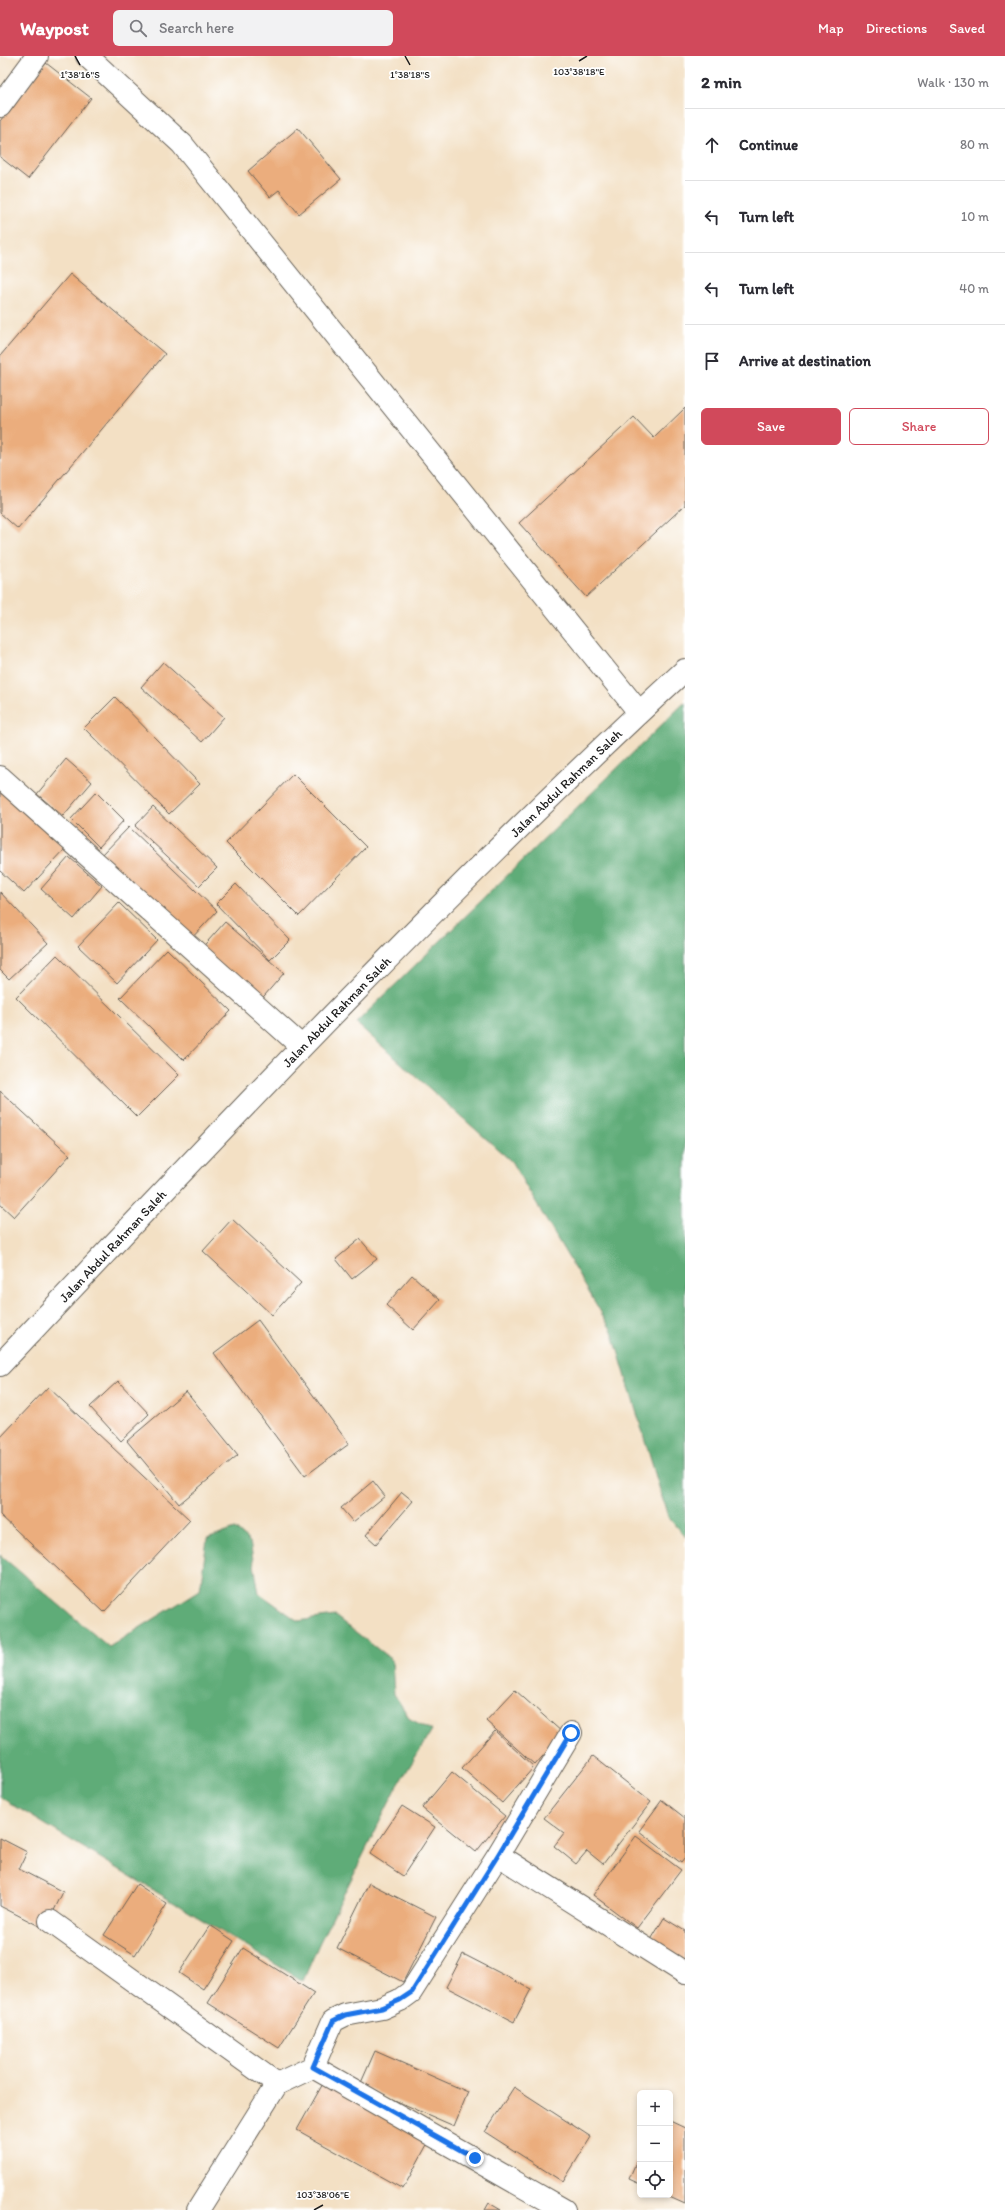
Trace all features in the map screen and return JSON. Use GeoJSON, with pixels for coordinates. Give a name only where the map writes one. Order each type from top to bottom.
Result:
{"type":"FeatureCollection","features":[{"type":"Feature","properties":{"kind":"street"},"geometry":{"type":"LineString","coordinates":[[0,106],[37,56]]}},
{"type":"Feature","properties":{"kind":"street"},"geometry":{"type":"LineString","coordinates":[[87,56],[182,144],[639,712]]}},
{"type":"Feature","properties":{"kind":"street","name":"Jalan Abdul Rahman Saleh"},"geometry":{"type":"LineString","coordinates":[[0,1364],[301,1046],[587,760],[685,670]]}},
{"type":"Feature","properties":{"kind":"street"},"geometry":{"type":"LineString","coordinates":[[0,777],[301,1046]]}},
{"type":"Feature","properties":{"kind":"street"},"geometry":{"type":"LineString","coordinates":[[198,2210],[277,2084],[313,2067],[333,2021],[345,2015],[382,2008],[400,2000],[412,1992],[498,1855],[571,1733]]}},
{"type":"Feature","properties":{"kind":"street"},"geometry":{"type":"LineString","coordinates":[[498,1855],[685,1973]]}},
{"type":"Feature","properties":{"kind":"street"},"geometry":{"type":"LineString","coordinates":[[50,1921],[277,2084]]}},
{"type":"Feature","properties":{"kind":"street"},"geometry":{"type":"LineString","coordinates":[[313,2067],[564,2210]]}},
{"type":"Feature","properties":{"kind":"green space"},"geometry":{"type":"Polygon","coordinates":[[[685,702],[685,1537],[668,1517],[612,1331],[511,1161],[356,1023],[685,702]]]}},
{"type":"Feature","properties":{"kind":"green space"},"geometry":{"type":"Polygon","coordinates":[[[235,1529],[250,1542],[259,1593],[298,1621],[335,1616],[392,1660],[394,1694],[410,1719],[432,1730],[397,1787],[319,1944],[303,1981],[0,1797],[0,1555],[109,1647],[200,1590],[207,1539],[235,1529]]]}},
{"type":"Feature","properties":{"kind":"building"},"geometry":{"type":"Polygon","coordinates":[[[46,63],[91,98],[28,179],[0,157],[0,121],[46,63]]]}},
{"type":"Feature","properties":{"kind":"building"},"geometry":{"type":"Polygon","coordinates":[[[298,128],[341,179],[299,214],[279,190],[270,197],[248,171],[298,128]]]}},
{"type":"Feature","properties":{"kind":"building"},"geometry":{"type":"Polygon","coordinates":[[[70,274],[165,354],[18,529],[0,513],[0,356],[70,274]]]}},
{"type":"Feature","properties":{"kind":"building"},"geometry":{"type":"Polygon","coordinates":[[[685,408],[685,505],[586,597],[519,523],[634,417],[654,438],[685,408]]]}},
{"type":"Feature","properties":{"kind":"building"},"geometry":{"type":"Polygon","coordinates":[[[163,662],[224,717],[202,742],[141,687],[163,662]]]}},
{"type":"Feature","properties":{"kind":"building"},"geometry":{"type":"Polygon","coordinates":[[[115,697],[200,784],[169,814],[84,728],[115,697]]]}},
{"type":"Feature","properties":{"kind":"building"},"geometry":{"type":"Polygon","coordinates":[[[66,759],[92,782],[63,816],[37,794],[66,759]]]}},
{"type":"Feature","properties":{"kind":"building"},"geometry":{"type":"Polygon","coordinates":[[[293,774],[366,847],[299,916],[226,843],[293,774]]]}},
{"type":"Feature","properties":{"kind":"building"},"geometry":{"type":"Polygon","coordinates":[[[0,787],[66,848],[24,893],[0,871],[0,787]]]}},
{"type":"Feature","properties":{"kind":"building"},"geometry":{"type":"Polygon","coordinates":[[[96,792],[124,820],[99,847],[71,819],[96,792]]]}},
{"type":"Feature","properties":{"kind":"building"},"geometry":{"type":"Polygon","coordinates":[[[153,807],[217,868],[199,886],[135,826],[153,807]]]}},
{"type":"Feature","properties":{"kind":"building"},"geometry":{"type":"Polygon","coordinates":[[[129,827],[217,911],[189,941],[101,856],[129,827]]]}},
{"type":"Feature","properties":{"kind":"building"},"geometry":{"type":"Polygon","coordinates":[[[69,857],[102,886],[74,919],[41,889],[69,857]]]}},
{"type":"Feature","properties":{"kind":"building"},"geometry":{"type":"Polygon","coordinates":[[[236,884],[290,940],[270,960],[216,904],[236,884]]]}},
{"type":"Feature","properties":{"kind":"building"},"geometry":{"type":"Polygon","coordinates":[[[0,892],[48,943],[9,979],[0,970],[0,892]]]}},
{"type":"Feature","properties":{"kind":"building"},"geometry":{"type":"Polygon","coordinates":[[[119,903],[157,940],[117,983],[78,946],[119,903]]]}},
{"type":"Feature","properties":{"kind":"building"},"geometry":{"type":"Polygon","coordinates":[[[225,922],[284,973],[258,1003],[199,951],[225,922]]]}},
{"type":"Feature","properties":{"kind":"building"},"geometry":{"type":"Polygon","coordinates":[[[167,949],[231,1011],[184,1060],[120,998],[167,949]]]}},
{"type":"Feature","properties":{"kind":"building"},"geometry":{"type":"Polygon","coordinates":[[[57,955],[179,1075],[137,1117],[16,997],[57,955]]]}},
{"type":"Feature","properties":{"kind":"building"},"geometry":{"type":"Polygon","coordinates":[[[0,1091],[70,1155],[14,1217],[0,1204],[0,1091]]]}},
{"type":"Feature","properties":{"kind":"building"},"geometry":{"type":"Polygon","coordinates":[[[232,1219],[301,1283],[272,1315],[203,1251],[232,1219]]]}},
{"type":"Feature","properties":{"kind":"building"},"geometry":{"type":"Polygon","coordinates":[[[360,1239],[377,1259],[352,1279],[336,1259],[360,1239]]]}},
{"type":"Feature","properties":{"kind":"building"},"geometry":{"type":"Polygon","coordinates":[[[412,1275],[440,1300],[413,1330],[386,1305],[412,1275]]]}},
{"type":"Feature","properties":{"kind":"building"},"geometry":{"type":"Polygon","coordinates":[[[258,1320],[349,1444],[305,1476],[214,1353],[258,1320]]]}},
{"type":"Feature","properties":{"kind":"building"},"geometry":{"type":"Polygon","coordinates":[[[118,1381],[149,1414],[121,1441],[90,1407],[118,1381]]]}},
{"type":"Feature","properties":{"kind":"building"},"geometry":{"type":"Polygon","coordinates":[[[48,1387],[190,1520],[104,1612],[0,1515],[0,1438],[48,1387]]]}},
{"type":"Feature","properties":{"kind":"building"},"geometry":{"type":"Polygon","coordinates":[[[186,1391],[238,1455],[179,1504],[127,1441],[186,1391]]]}},
{"type":"Feature","properties":{"kind":"building"},"geometry":{"type":"Polygon","coordinates":[[[373,1481],[385,1496],[353,1522],[341,1508],[373,1481]]]}},
{"type":"Feature","properties":{"kind":"building"},"geometry":{"type":"Polygon","coordinates":[[[402,1492],[413,1501],[376,1544],[366,1535],[402,1492]]]}},
{"type":"Feature","properties":{"kind":"building"},"geometry":{"type":"Polygon","coordinates":[[[515,1690],[563,1733],[535,1765],[486,1721],[515,1690]]]}},
{"type":"Feature","properties":{"kind":"building"},"geometry":{"type":"Polygon","coordinates":[[[495,1731],[534,1767],[502,1803],[462,1768],[495,1731]]]}},
{"type":"Feature","properties":{"kind":"building"},"geometry":{"type":"Polygon","coordinates":[[[593,1756],[651,1802],[603,1864],[587,1851],[576,1864],[554,1846],[564,1833],[544,1818],[593,1756]]]}},
{"type":"Feature","properties":{"kind":"building"},"geometry":{"type":"Polygon","coordinates":[[[452,1772],[505,1816],[476,1852],[422,1808],[452,1772]]]}},
{"type":"Feature","properties":{"kind":"building"},"geometry":{"type":"Polygon","coordinates":[[[662,1800],[685,1818],[685,1858],[681,1863],[639,1831],[662,1800]]]}},
{"type":"Feature","properties":{"kind":"building"},"geometry":{"type":"Polygon","coordinates":[[[402,1806],[435,1827],[403,1876],[370,1854],[402,1806]]]}},
{"type":"Feature","properties":{"kind":"building"},"geometry":{"type":"Polygon","coordinates":[[[636,1836],[681,1870],[637,1928],[593,1895],[636,1836]]]}},
{"type":"Feature","properties":{"kind":"building"},"geometry":{"type":"Polygon","coordinates":[[[0,1838],[27,1852],[19,1869],[63,1892],[45,1929],[0,1906],[0,1838]]]}},
{"type":"Feature","properties":{"kind":"building"},"geometry":{"type":"Polygon","coordinates":[[[369,1883],[436,1917],[403,1982],[337,1948],[369,1883]]]}},
{"type":"Feature","properties":{"kind":"building"},"geometry":{"type":"Polygon","coordinates":[[[137,1884],[167,1904],[135,1955],[104,1935],[137,1884]]]}},
{"type":"Feature","properties":{"kind":"building"},"geometry":{"type":"Polygon","coordinates":[[[664,1918],[685,1931],[685,1966],[649,1943],[664,1918]]]}},
{"type":"Feature","properties":{"kind":"building"},"geometry":{"type":"Polygon","coordinates":[[[210,1925],[234,1941],[203,1989],[179,1973],[210,1925]]]}},
{"type":"Feature","properties":{"kind":"building"},"geometry":{"type":"Polygon","coordinates":[[[243,1948],[314,1993],[279,2048],[208,2003],[243,1948]]]}},
{"type":"Feature","properties":{"kind":"building"},"geometry":{"type":"Polygon","coordinates":[[[463,1954],[531,1989],[514,2022],[446,1987],[463,1954]]]}},
{"type":"Feature","properties":{"kind":"building"},"geometry":{"type":"Polygon","coordinates":[[[375,2051],[468,2092],[454,2126],[360,2085],[375,2051]]]}},
{"type":"Feature","properties":{"kind":"building"},"geometry":{"type":"Polygon","coordinates":[[[325,2080],[430,2139],[403,2189],[297,2130],[325,2080]]]}},
{"type":"Feature","properties":{"kind":"building"},"geometry":{"type":"Polygon","coordinates":[[[514,2087],[591,2137],[563,2182],[485,2132],[514,2087]]]}},
{"type":"Feature","properties":{"kind":"building"},"geometry":{"type":"Polygon","coordinates":[[[673,2122],[685,2128],[685,2204],[672,2198],[673,2198],[673,2122]]]}},
{"type":"Feature","properties":{"kind":"building"},"geometry":{"type":"Polygon","coordinates":[[[637,2160],[637,2183],[629,2179],[637,2160]]]}},
{"type":"Feature","properties":{"kind":"building"},"geometry":{"type":"Polygon","coordinates":[[[489,2203],[501,2210],[485,2210],[489,2203]]]}},
{"type":"Feature","properties":{"kind":"route"},"geometry":{"type":"LineString","coordinates":[[475,2158],[313,2067],[333,2021],[345,2015],[382,2008],[400,2000],[412,1992],[498,1855],[571,1733]]}}]}
